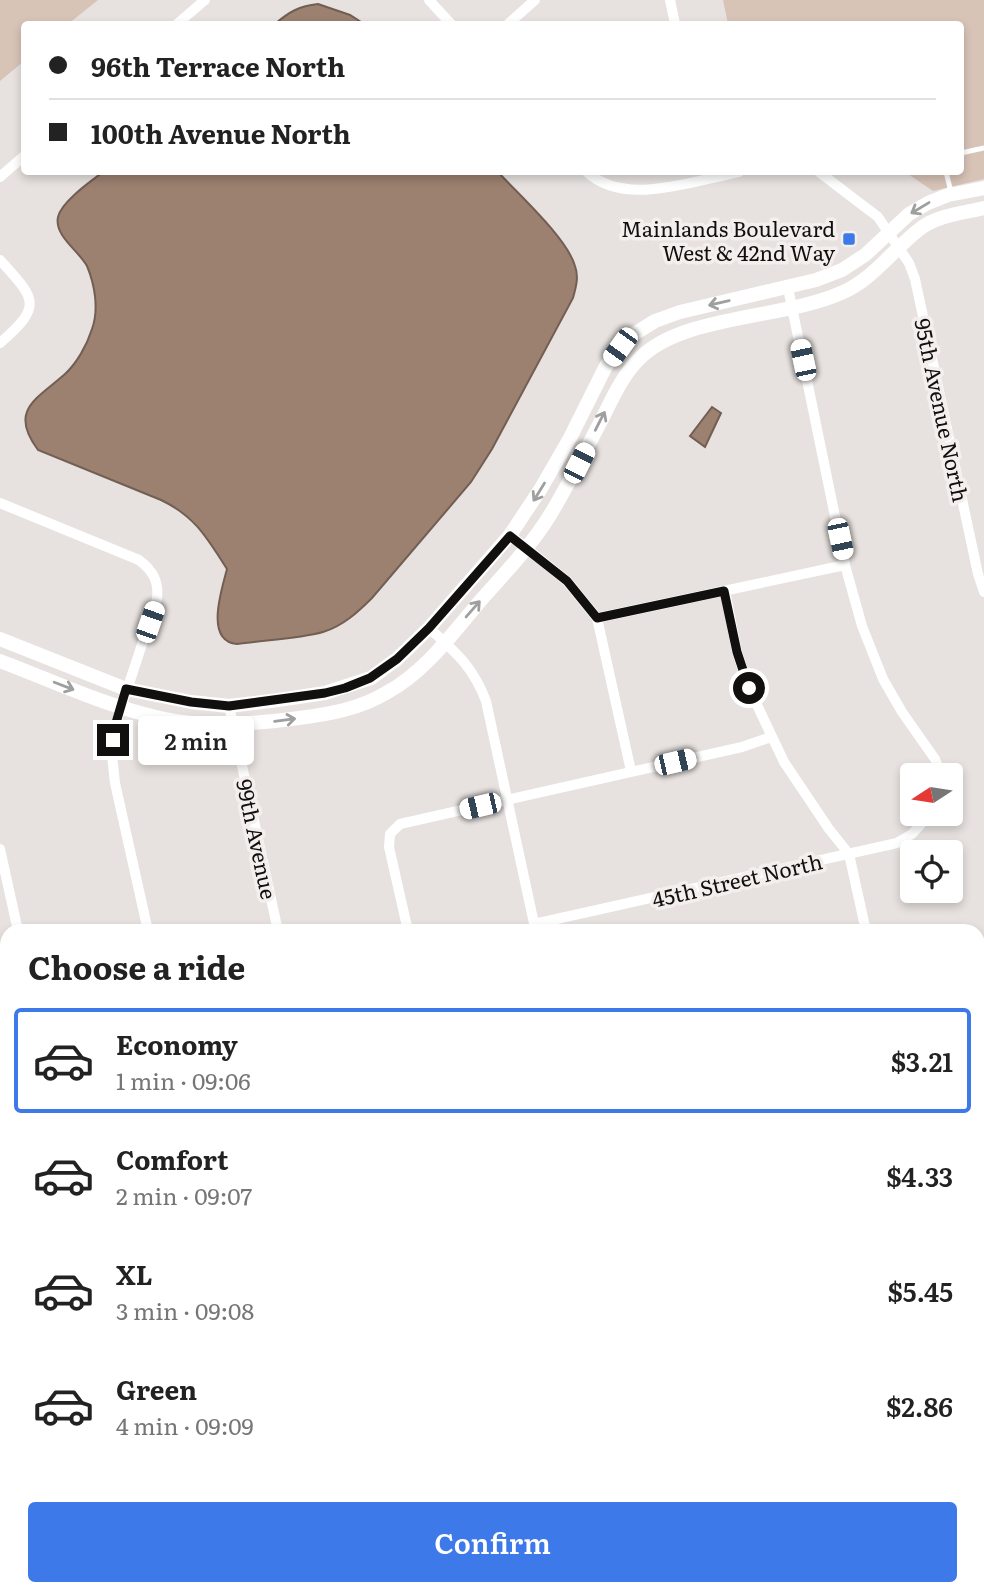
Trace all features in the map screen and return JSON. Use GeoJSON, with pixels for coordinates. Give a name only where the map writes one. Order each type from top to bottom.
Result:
{"type":"FeatureCollection","features":[{"type":"Feature","properties":{"kind":"street"},"geometry":{"type":"LineString","coordinates":[[180,21],[205,0]]}},
{"type":"Feature","properties":{"kind":"street"},"geometry":{"type":"LineString","coordinates":[[429,0],[448,21]]}},
{"type":"Feature","properties":{"kind":"street"},"geometry":{"type":"LineString","coordinates":[[512,21],[535,0]]}},
{"type":"Feature","properties":{"kind":"street"},"geometry":{"type":"LineString","coordinates":[[670,0],[674,21]]}},
{"type":"Feature","properties":{"kind":"street"},"geometry":{"type":"LineString","coordinates":[[0,177],[21,159]]}},
{"type":"Feature","properties":{"kind":"street"},"geometry":{"type":"LineString","coordinates":[[590,175],[608,186],[640,191],[707,175]]}},
{"type":"Feature","properties":{"kind":"street","name":"95th Avenue North"},"geometry":{"type":"LineString","coordinates":[[823,175],[878,217],[900,248],[915,279],[984,593]]}},
{"type":"Feature","properties":{"kind":"street"},"geometry":{"type":"LineString","coordinates":[[984,188],[928,203],[909,214],[865,255],[842,270],[788,288],[680,312],[654,321],[634,334],[606,366],[570,438],[510,536],[429,628],[397,659],[370,678],[325,693],[229,706],[191,702],[126,689],[5,641],[1,664],[122,708],[162,719],[198,724],[233,724],[335,713],[388,693],[413,674],[444,643],[549,518],[615,393],[641,357],[661,341],[683,332],[792,309],[844,292],[874,273],[920,228],[936,219],[984,208]]}},
{"type":"Feature","properties":{"kind":"street"},"geometry":{"type":"LineString","coordinates":[[0,260],[23,286],[31,305],[27,316],[0,343]]}},
{"type":"Feature","properties":{"kind":"street"},"geometry":{"type":"LineString","coordinates":[[788,288],[845,565],[862,626],[883,679],[936,763]]}},
{"type":"Feature","properties":{"kind":"street"},"geometry":{"type":"LineString","coordinates":[[0,503],[139,560],[152,570],[158,586],[158,599],[126,689],[115,726],[113,745],[115,783],[146,924]]}},
{"type":"Feature","properties":{"kind":"street"},"geometry":{"type":"LineString","coordinates":[[510,536],[567,581],[597,618],[631,771]]}},
{"type":"Feature","properties":{"kind":"street"},"geometry":{"type":"LineString","coordinates":[[597,618],[845,565]]}},
{"type":"Feature","properties":{"kind":"street"},"geometry":{"type":"LineString","coordinates":[[724,591],[737,652],[749,688],[771,737],[801,789],[849,854],[864,924]]}},
{"type":"Feature","properties":{"kind":"street"},"geometry":{"type":"LineString","coordinates":[[429,628],[477,678],[486,701],[534,924]]}},
{"type":"Feature","properties":{"kind":"street","name":"99th Avenue"},"geometry":{"type":"LineString","coordinates":[[229,706],[276,924]]}},
{"type":"Feature","properties":{"kind":"street"},"geometry":{"type":"LineString","coordinates":[[406,924],[389,847],[390,834],[400,824],[742,747],[771,737]]}},
{"type":"Feature","properties":{"kind":"street","name":"45th Street North"},"geometry":{"type":"LineString","coordinates":[[548,924],[897,843],[919,826]]}},
{"type":"Feature","properties":{"kind":"street"},"geometry":{"type":"LineString","coordinates":[[0,849],[17,924]]}},
{"type":"Feature","properties":{"kind":"street"},"geometry":{"type":"LineString","coordinates":[[0,909],[13,906]]}},
{"type":"Feature","properties":{"kind":"lane"},"geometry":{"type":"LineString","coordinates":[[964,152],[984,148]]}},
{"type":"Feature","properties":{"kind":"lane"},"geometry":{"type":"LineString","coordinates":[[947,175],[952,195]]}},
{"type":"Feature","properties":{"kind":"shaded area"},"geometry":{"type":"Polygon","coordinates":[[[0,0],[98,0],[72,21],[21,21],[21,64],[0,81],[0,0]]]}},
{"type":"Feature","properties":{"kind":"shaded area"},"geometry":{"type":"Polygon","coordinates":[[[723,0],[984,0],[984,179],[933,191],[909,175],[964,175],[964,21],[727,21],[723,0]]]}},
{"type":"Feature","properties":{"kind":"shaded area"},"geometry":{"type":"Polygon","coordinates":[[[318,4],[359,21],[279,21],[305,6],[318,4]]]}},
{"type":"Feature","properties":{"kind":"shaded area"},"geometry":{"type":"Polygon","coordinates":[[[99,175],[501,175],[552,230],[570,255],[577,274],[573,298],[492,449],[471,482],[372,598],[344,622],[323,632],[292,638],[237,644],[227,641],[221,634],[218,613],[227,569],[192,521],[161,500],[38,450],[29,436],[26,415],[30,406],[74,365],[94,322],[95,298],[90,273],[60,231],[58,224],[60,211],[99,175]]]}},
{"type":"Feature","properties":{"kind":"shaded area"},"geometry":{"type":"Polygon","coordinates":[[[712,407],[721,413],[705,447],[690,436],[712,407]]]}},
{"type":"Feature","properties":{"kind":"place","name":"Mainlands Boulevard West & 42nd Way"},"geometry":{"type":"Point","coordinates":[849,239]}},
{"type":"Feature","properties":{"kind":"route"},"geometry":{"type":"LineString","coordinates":[[113,740],[126,689],[191,702],[229,706],[325,693],[370,678],[397,659],[429,628],[510,536],[567,581],[597,618],[724,591],[737,652],[749,688]]}}]}
